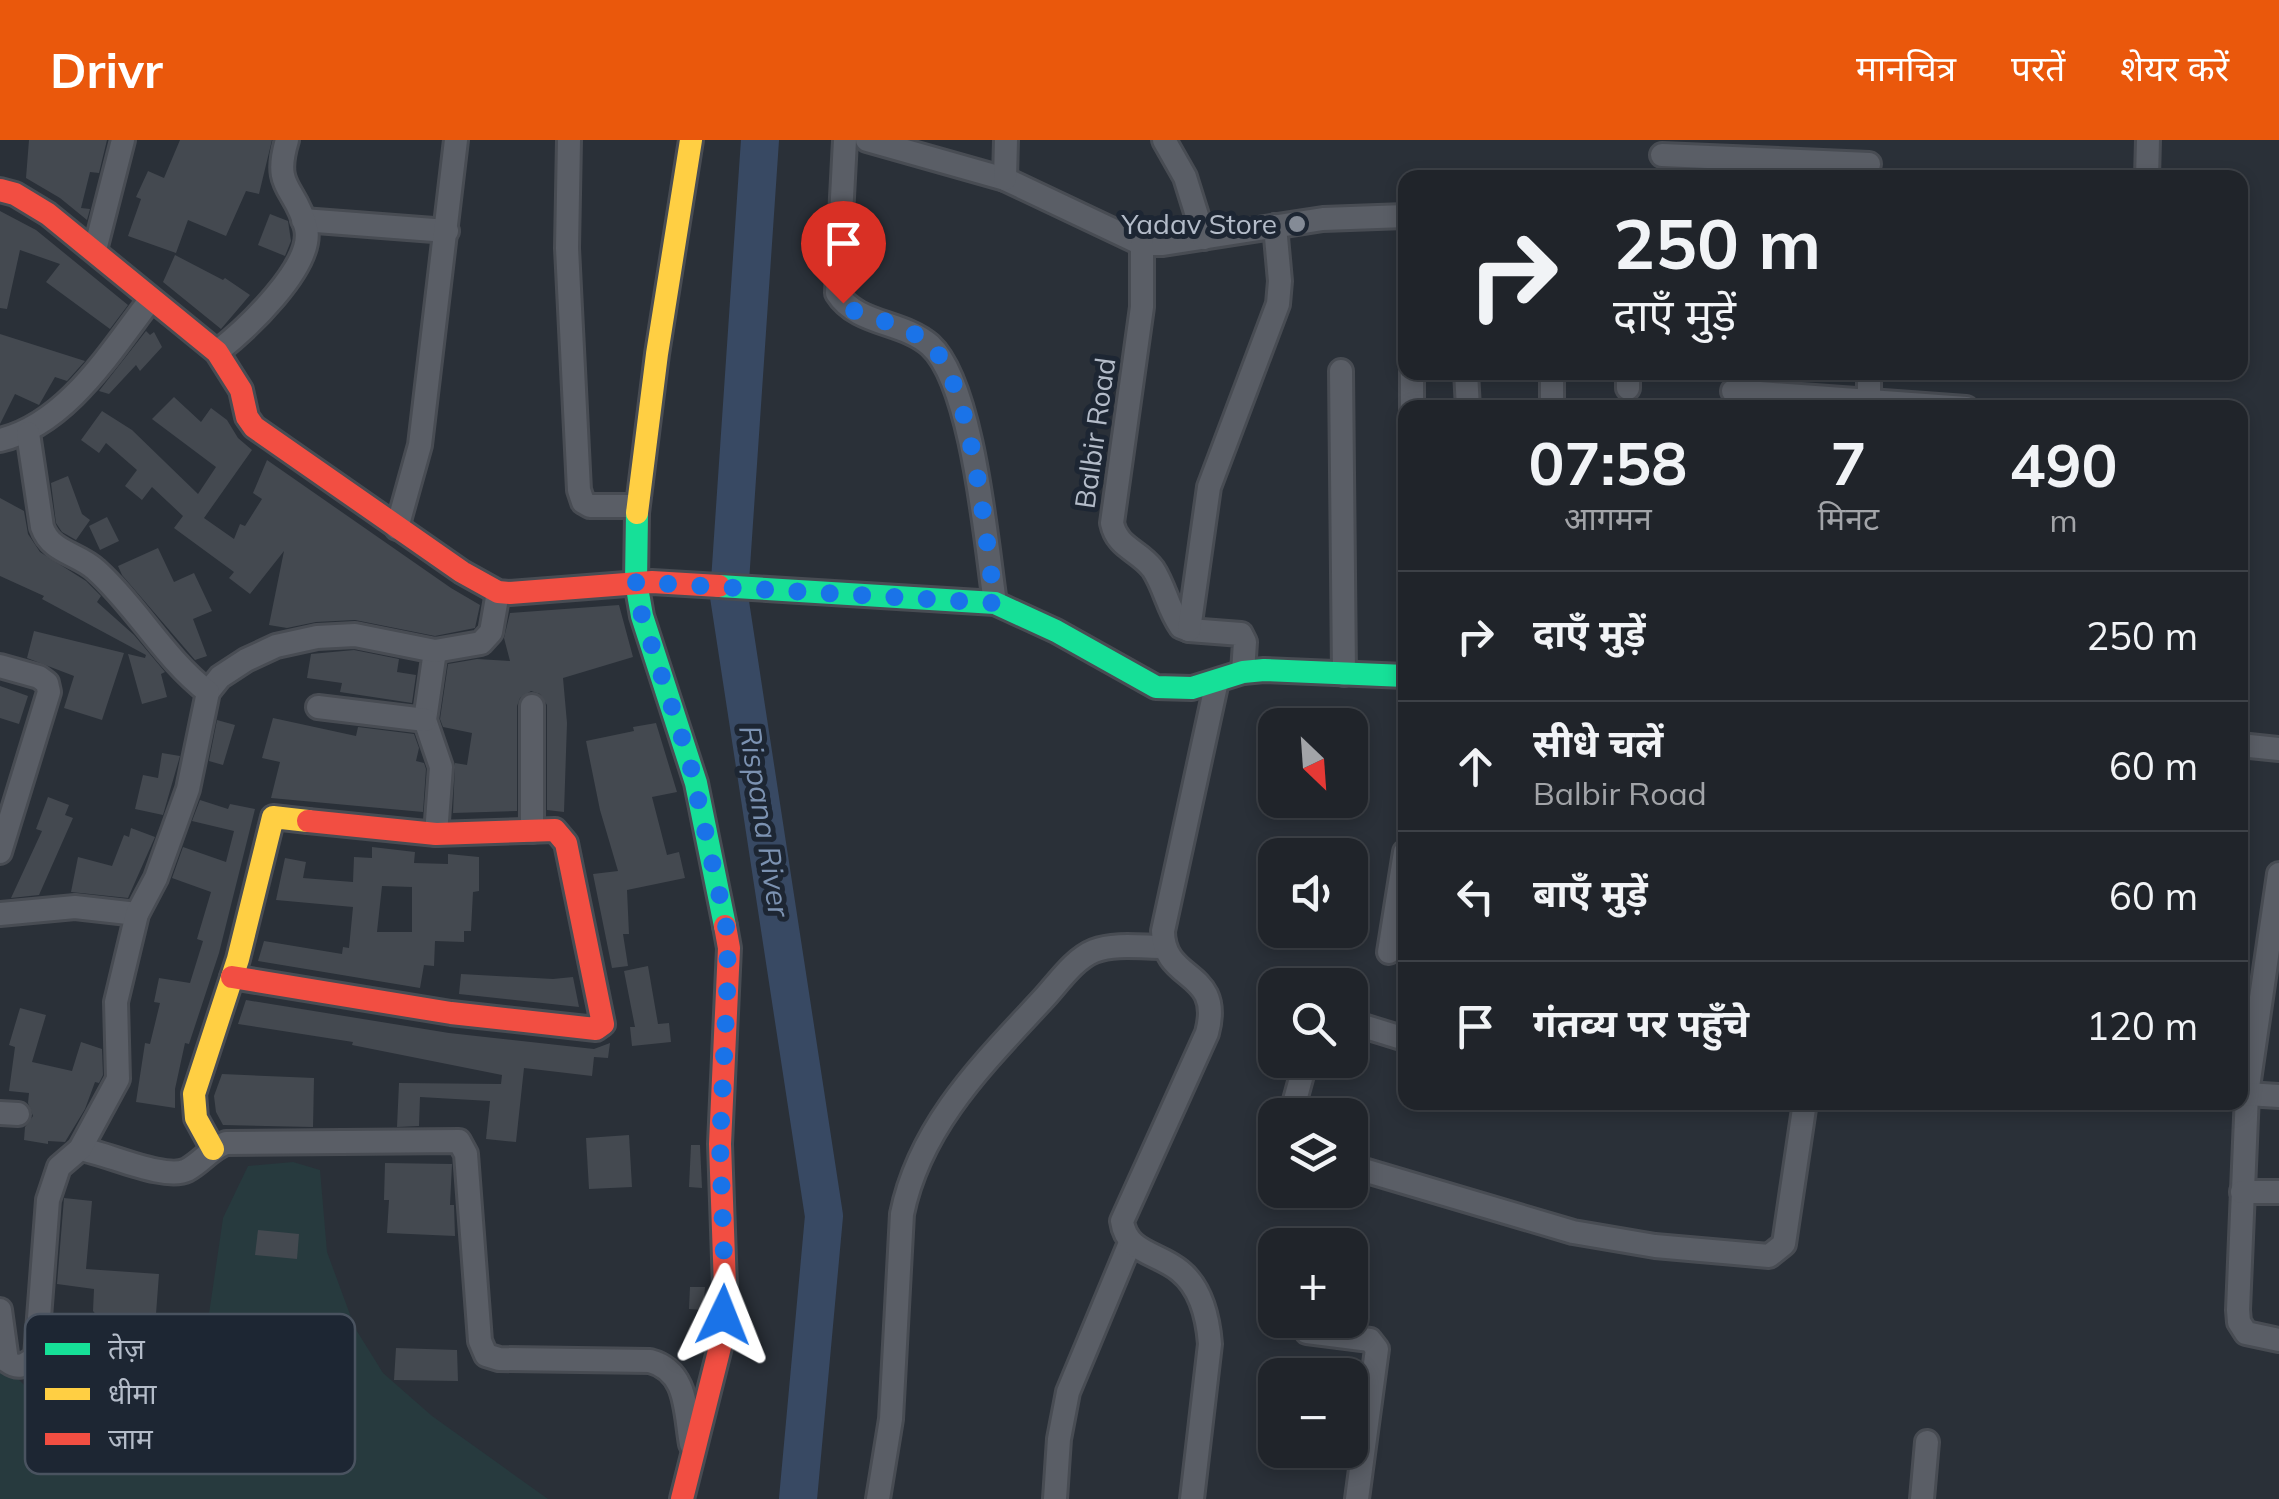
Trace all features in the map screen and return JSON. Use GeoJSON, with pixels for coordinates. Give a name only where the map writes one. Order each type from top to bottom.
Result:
{"type":"FeatureCollection","features":[{"type":"Feature","properties":{"kind":"street"},"geometry":{"type":"LineString","coordinates":[[95,250],[123,140]]}},
{"type":"Feature","properties":{"kind":"street"},"geometry":{"type":"LineString","coordinates":[[217,352],[250,324],[285,284],[306,242],[304,220],[282,176],[280,164],[287,140]]}},
{"type":"Feature","properties":{"kind":"street"},"geometry":{"type":"LineString","coordinates":[[397,528],[420,445],[456,140]]}},
{"type":"Feature","properties":{"kind":"street"},"geometry":{"type":"LineString","coordinates":[[569,140],[567,248],[580,490],[583,502],[590,506],[638,506]]}},
{"type":"Feature","properties":{"kind":"street"},"geometry":{"type":"LineString","coordinates":[[682,1499],[720,1343],[725,1287],[720,1144],[728,948],[692,771],[642,616],[644,582],[638,506],[657,354],[692,140]]}},
{"type":"Feature","properties":{"kind":"street"},"geometry":{"type":"LineString","coordinates":[[846,140],[838,293],[852,310],[928,343],[954,379],[968,432],[995,603]]}},
{"type":"Feature","properties":{"kind":"street"},"geometry":{"type":"LineString","coordinates":[[867,140],[906,145],[1004,178],[1142,244],[1359,215],[1398,216]]}},
{"type":"Feature","properties":{"kind":"street"},"geometry":{"type":"LineString","coordinates":[[1004,178],[1006,140]]}},
{"type":"Feature","properties":{"kind":"street"},"geometry":{"type":"LineString","coordinates":[[1164,140],[1186,177],[1204,238]]}},
{"type":"Feature","properties":{"kind":"street"},"geometry":{"type":"LineString","coordinates":[[1868,140],[1869,170]]}},
{"type":"Feature","properties":{"kind":"street"},"geometry":{"type":"LineString","coordinates":[[2148,140],[2148,170]]}},
{"type":"Feature","properties":{"kind":"street"},"geometry":{"type":"LineString","coordinates":[[1662,156],[1855,170]]}},
{"type":"Feature","properties":{"kind":"street"},"geometry":{"type":"LineString","coordinates":[[0,190],[39,208],[217,352],[241,390],[254,427],[462,572],[498,592],[644,582],[995,603],[1044,625],[1156,687],[1192,688],[1244,672],[1398,676]]}},
{"type":"Feature","properties":{"kind":"street"},"geometry":{"type":"LineString","coordinates":[[304,220],[446,231]]}},
{"type":"Feature","properties":{"kind":"street"},"geometry":{"type":"LineString","coordinates":[[1244,672],[1245,642],[1241,634],[1190,630],[1208,487],[1278,304],[1275,226]]}},
{"type":"Feature","properties":{"kind":"street","name":"Balbir Road"},"geometry":{"type":"LineString","coordinates":[[1142,244],[1142,307],[1112,523],[1118,540],[1151,566],[1174,618],[1190,630]]}},
{"type":"Feature","properties":{"kind":"street"},"geometry":{"type":"LineString","coordinates":[[0,440],[28,434],[84,386],[150,300]]}},
{"type":"Feature","properties":{"kind":"street"},"geometry":{"type":"LineString","coordinates":[[1341,372],[1344,674]]}},
{"type":"Feature","properties":{"kind":"street"},"geometry":{"type":"LineString","coordinates":[[1733,391],[1827,400]]}},
{"type":"Feature","properties":{"kind":"street"},"geometry":{"type":"LineString","coordinates":[[28,434],[46,537],[98,571],[185,674],[208,692]]}},
{"type":"Feature","properties":{"kind":"street"},"geometry":{"type":"LineString","coordinates":[[39,1314],[48,1200],[59,1167],[84,1150],[120,1072],[116,1002],[136,914],[156,878],[188,790],[208,692],[220,677],[276,646],[340,635],[435,651],[487,640],[498,592]]}},
{"type":"Feature","properties":{"kind":"street"},"geometry":{"type":"LineString","coordinates":[[435,651],[425,720],[441,768],[436,834]]}},
{"type":"Feature","properties":{"kind":"street"},"geometry":{"type":"LineString","coordinates":[[0,666],[38,677],[48,683],[49,689],[2,837]]}},
{"type":"Feature","properties":{"kind":"street"},"geometry":{"type":"LineString","coordinates":[[1192,1499],[1209,1325],[1192,1284],[1179,1270],[1130,1243],[1124,1232],[1125,1209],[1212,1016],[1212,1003],[1206,991],[1169,958],[1163,947],[1163,931],[1218,681]]}},
{"type":"Feature","properties":{"kind":"street"},"geometry":{"type":"LineString","coordinates":[[532,706],[532,831]]}},
{"type":"Feature","properties":{"kind":"street"},"geometry":{"type":"LineString","coordinates":[[318,707],[425,720]]}},
{"type":"Feature","properties":{"kind":"street"},"geometry":{"type":"LineString","coordinates":[[2248,746],[2279,748]]}},
{"type":"Feature","properties":{"kind":"street"},"geometry":{"type":"LineString","coordinates":[[213,1149],[196,1118],[194,1094],[257,892],[272,818],[436,834],[555,830],[566,843],[602,1024],[599,1028],[451,1014],[232,977]]}},
{"type":"Feature","properties":{"kind":"street"},"geometry":{"type":"LineString","coordinates":[[2248,1022],[2279,874]]}},
{"type":"Feature","properties":{"kind":"street"},"geometry":{"type":"LineString","coordinates":[[1389,952],[1398,896]]}},
{"type":"Feature","properties":{"kind":"street"},"geometry":{"type":"LineString","coordinates":[[0,914],[75,907],[136,914]]}},
{"type":"Feature","properties":{"kind":"street"},"geometry":{"type":"LineString","coordinates":[[878,1499],[891,1419],[902,1214],[923,1147],[983,1063],[1080,960],[1103,948],[1163,947]]}},
{"type":"Feature","properties":{"kind":"street"},"geometry":{"type":"LineString","coordinates":[[1368,1028],[1398,1037]]}},
{"type":"Feature","properties":{"kind":"street"},"geometry":{"type":"LineString","coordinates":[[2248,1094],[2279,1096]]}},
{"type":"Feature","properties":{"kind":"street"},"geometry":{"type":"LineString","coordinates":[[1368,1171],[1530,1222],[1611,1239],[1769,1256],[1784,1244],[1804,1110]]}},
{"type":"Feature","properties":{"kind":"street"},"geometry":{"type":"LineString","coordinates":[[2245,1110],[2239,1322],[2246,1334],[2279,1340]]}},
{"type":"Feature","properties":{"kind":"street"},"geometry":{"type":"LineString","coordinates":[[84,1150],[171,1173],[188,1170],[226,1143],[459,1141],[466,1154],[480,1341],[486,1355],[500,1359],[661,1364],[675,1373],[682,1388],[693,1456]]}},
{"type":"Feature","properties":{"kind":"street"},"geometry":{"type":"LineString","coordinates":[[2242,1192],[2279,1192]]}},
{"type":"Feature","properties":{"kind":"street"},"geometry":{"type":"LineString","coordinates":[[1056,1499],[1059,1439],[1068,1392],[1130,1243]]}},
{"type":"Feature","properties":{"kind":"street"},"geometry":{"type":"LineString","coordinates":[[0,1310],[7,1361],[16,1367],[25,1365]]}},
{"type":"Feature","properties":{"kind":"street"},"geometry":{"type":"LineString","coordinates":[[1354,1338],[1370,1340],[1378,1349],[1357,1499]]}},
{"type":"Feature","properties":{"kind":"street"},"geometry":{"type":"LineString","coordinates":[[1922,1499],[1927,1442]]}},
{"type":"Feature","properties":{"kind":"green space"},"geometry":{"type":"Polygon","coordinates":[[[293,1162],[320,1170],[327,1252],[350,1314],[209,1314],[223,1218],[248,1166],[293,1162]]]}},
{"type":"Feature","properties":{"kind":"green space"},"geometry":{"type":"Polygon","coordinates":[[[355,1328],[383,1373],[432,1416],[548,1499],[0,1499],[0,1361],[25,1386],[25,1474],[355,1474],[355,1328]]]}},
{"type":"Feature","properties":{"kind":"building"},"geometry":{"type":"Polygon","coordinates":[[[29,140],[107,140],[99,173],[90,172],[81,208],[90,209],[87,220],[26,178],[29,140]]]}},
{"type":"Feature","properties":{"kind":"building"},"geometry":{"type":"Polygon","coordinates":[[[180,140],[272,140],[259,194],[246,191],[226,236],[188,220],[176,253],[128,236],[141,199],[136,197],[148,171],[164,178],[180,140]]]}},
{"type":"Feature","properties":{"kind":"building"},"geometry":{"type":"Polygon","coordinates":[[[0,211],[36,230],[128,305],[110,329],[46,282],[60,264],[20,250],[7,309],[0,308],[0,211]]]}},
{"type":"Feature","properties":{"kind":"building"},"geometry":{"type":"Polygon","coordinates":[[[270,214],[288,221],[291,241],[285,256],[258,245],[270,214]]]}},
{"type":"Feature","properties":{"kind":"building"},"geometry":{"type":"Polygon","coordinates":[[[175,255],[225,278],[250,295],[221,329],[163,282],[175,255]]]}},
{"type":"Feature","properties":{"kind":"building"},"geometry":{"type":"Polygon","coordinates":[[[146,331],[150,335],[154,332],[162,347],[140,371],[136,365],[109,394],[99,391],[146,331]]]}},
{"type":"Feature","properties":{"kind":"building"},"geometry":{"type":"Polygon","coordinates":[[[0,334],[85,361],[67,381],[55,377],[39,405],[15,394],[0,424],[0,334]]]}},
{"type":"Feature","properties":{"kind":"building"},"geometry":{"type":"Polygon","coordinates":[[[174,397],[201,422],[211,408],[227,420],[238,438],[252,450],[204,518],[234,539],[240,524],[245,526],[262,499],[253,493],[267,460],[480,605],[475,628],[435,636],[355,620],[287,628],[269,625],[284,551],[250,594],[229,578],[234,572],[174,528],[183,516],[152,487],[142,500],[125,486],[137,470],[106,443],[99,453],[81,440],[102,411],[132,430],[198,494],[216,467],[152,419],[174,397]]]}},
{"type":"Feature","properties":{"kind":"building"},"geometry":{"type":"Polygon","coordinates":[[[68,476],[82,514],[90,520],[76,540],[56,523],[51,483],[68,476]]]}},
{"type":"Feature","properties":{"kind":"building"},"geometry":{"type":"Polygon","coordinates":[[[0,498],[24,511],[28,534],[40,552],[86,581],[101,596],[97,602],[134,635],[165,672],[161,674],[167,697],[142,704],[128,654],[145,658],[146,655],[42,599],[44,596],[0,576],[0,498]]]}},
{"type":"Feature","properties":{"kind":"building"},"geometry":{"type":"Polygon","coordinates":[[[107,517],[119,541],[100,550],[89,526],[107,517]]]}},
{"type":"Feature","properties":{"kind":"building"},"geometry":{"type":"Polygon","coordinates":[[[158,548],[174,582],[194,573],[212,611],[193,619],[207,656],[195,660],[122,575],[118,566],[158,548]]]}},
{"type":"Feature","properties":{"kind":"building"},"geometry":{"type":"Polygon","coordinates":[[[619,605],[633,657],[563,678],[567,723],[564,812],[547,810],[547,705],[540,694],[531,691],[520,698],[517,706],[517,811],[453,813],[455,763],[467,765],[472,733],[443,727],[440,719],[448,664],[477,659],[510,661],[504,638],[510,613],[619,605]]]}},
{"type":"Feature","properties":{"kind":"building"},"geometry":{"type":"Polygon","coordinates":[[[34,631],[124,653],[102,720],[64,708],[74,676],[27,658],[34,631]]]}},
{"type":"Feature","properties":{"kind":"building"},"geometry":{"type":"Polygon","coordinates":[[[354,650],[399,659],[397,672],[416,675],[412,703],[340,692],[342,683],[307,678],[311,654],[354,650]]]}},
{"type":"Feature","properties":{"kind":"building"},"geometry":{"type":"Polygon","coordinates":[[[0,686],[28,696],[19,724],[0,718],[0,686]]]}},
{"type":"Feature","properties":{"kind":"building"},"geometry":{"type":"Polygon","coordinates":[[[273,718],[356,736],[358,727],[414,734],[419,748],[416,761],[424,763],[426,769],[423,812],[271,798],[280,762],[262,758],[273,718]]]}},
{"type":"Feature","properties":{"kind":"building"},"geometry":{"type":"Polygon","coordinates":[[[217,720],[235,725],[223,765],[209,761],[217,720]]]}},
{"type":"Feature","properties":{"kind":"building"},"geometry":{"type":"Polygon","coordinates":[[[656,723],[677,792],[652,797],[667,855],[679,852],[685,878],[627,890],[629,934],[623,934],[628,966],[612,968],[593,874],[618,871],[586,741],[656,723]]]}},
{"type":"Feature","properties":{"kind":"building"},"geometry":{"type":"Polygon","coordinates":[[[162,753],[180,756],[163,815],[135,809],[143,775],[158,778],[162,753]]]}},
{"type":"Feature","properties":{"kind":"building"},"geometry":{"type":"Polygon","coordinates":[[[48,797],[69,805],[65,815],[73,818],[39,895],[11,898],[42,831],[36,829],[48,797]]]}},
{"type":"Feature","properties":{"kind":"building"},"geometry":{"type":"Polygon","coordinates":[[[200,800],[228,809],[230,804],[255,809],[219,953],[189,1044],[185,1043],[175,1108],[136,1102],[145,1043],[150,1044],[160,1003],[154,1002],[159,978],[190,983],[203,941],[197,939],[211,892],[172,878],[183,847],[226,862],[234,831],[192,821],[200,800]]]}},
{"type":"Feature","properties":{"kind":"building"},"geometry":{"type":"Polygon","coordinates":[[[131,828],[155,837],[128,898],[71,892],[78,857],[112,866],[124,835],[129,837],[131,828]]]}},
{"type":"Feature","properties":{"kind":"building"},"geometry":{"type":"Polygon","coordinates":[[[372,847],[415,852],[414,863],[448,864],[448,854],[479,857],[479,891],[473,892],[471,931],[464,931],[464,942],[435,941],[434,966],[424,965],[420,988],[258,961],[264,941],[342,954],[343,947],[349,948],[353,907],[276,900],[285,858],[306,862],[303,878],[353,882],[354,857],[372,858],[372,847]],[[382,886],[377,932],[412,932],[412,887],[382,886]]]}},
{"type":"Feature","properties":{"kind":"building"},"geometry":{"type":"Polygon","coordinates":[[[648,966],[658,1024],[669,1023],[671,1042],[632,1046],[630,1027],[635,1027],[624,971],[648,966]]]}},
{"type":"Feature","properties":{"kind":"building"},"geometry":{"type":"Polygon","coordinates":[[[461,974],[573,977],[579,1007],[459,994],[461,974]]]}},
{"type":"Feature","properties":{"kind":"building"},"geometry":{"type":"Polygon","coordinates":[[[246,1000],[449,1033],[594,1049],[610,1043],[608,1058],[594,1057],[592,1076],[524,1068],[516,1142],[486,1139],[490,1101],[420,1097],[419,1126],[397,1127],[399,1083],[501,1084],[502,1075],[352,1045],[353,1042],[238,1024],[246,1000]]]}},
{"type":"Feature","properties":{"kind":"building"},"geometry":{"type":"Polygon","coordinates":[[[20,1008],[46,1015],[32,1062],[72,1071],[81,1042],[102,1049],[103,1075],[99,1083],[95,1082],[85,1109],[65,1142],[24,1140],[25,1127],[33,1116],[29,1093],[9,1091],[15,1047],[9,1045],[20,1008]]]}},
{"type":"Feature","properties":{"kind":"building"},"geometry":{"type":"Polygon","coordinates":[[[222,1074],[314,1078],[313,1127],[223,1125],[214,1096],[222,1074]]]}},
{"type":"Feature","properties":{"kind":"building"},"geometry":{"type":"Polygon","coordinates":[[[629,1135],[632,1187],[589,1189],[586,1138],[629,1135]]]}},
{"type":"Feature","properties":{"kind":"building"},"geometry":{"type":"Polygon","coordinates":[[[691,1145],[700,1145],[702,1188],[689,1187],[691,1145]]]}},
{"type":"Feature","properties":{"kind":"building"},"geometry":{"type":"Polygon","coordinates":[[[385,1163],[452,1164],[450,1205],[454,1205],[455,1236],[387,1233],[385,1163]]]}},
{"type":"Feature","properties":{"kind":"building"},"geometry":{"type":"Polygon","coordinates":[[[64,1198],[92,1201],[86,1269],[159,1274],[156,1314],[96,1314],[94,1289],[57,1284],[64,1198]]]}},
{"type":"Feature","properties":{"kind":"building"},"geometry":{"type":"Polygon","coordinates":[[[258,1230],[299,1234],[297,1259],[255,1255],[258,1230]]]}},
{"type":"Feature","properties":{"kind":"building"},"geometry":{"type":"Polygon","coordinates":[[[690,1287],[705,1287],[703,1310],[689,1309],[690,1287]]]}},
{"type":"Feature","properties":{"kind":"building"},"geometry":{"type":"Polygon","coordinates":[[[396,1348],[457,1350],[458,1381],[394,1380],[396,1348]]]}},
{"type":"Feature","properties":{"kind":"waterway","name":"Rispana River"},"geometry":{"type":"LineString","coordinates":[[760,140],[729,596],[824,1216],[798,1499]]}},
{"type":"Feature","properties":{"kind":"traffic: fast"},"geometry":{"type":"LineString","coordinates":[[637,513],[636,582],[642,616],[696,783],[725,926]]}},
{"type":"Feature","properties":{"kind":"traffic: fast"},"geometry":{"type":"LineString","coordinates":[[719,586],[995,603],[1056,631],[1156,687],[1192,688],[1243,672],[1264,670],[1398,676]]}},
{"type":"Feature","properties":{"kind":"traffic: slow"},"geometry":{"type":"LineString","coordinates":[[637,513],[691,140]]}},
{"type":"Feature","properties":{"kind":"traffic: slow"},"geometry":{"type":"LineString","coordinates":[[213,1149],[196,1118],[194,1094],[238,959],[273,817],[308,821]]}},
{"type":"Feature","properties":{"kind":"traffic: jam"},"geometry":{"type":"LineString","coordinates":[[0,190],[15,194],[48,214],[217,352],[241,390],[247,417],[254,427],[462,572],[498,592],[652,582],[719,586]]}},
{"type":"Feature","properties":{"kind":"traffic: jam"},"geometry":{"type":"LineString","coordinates":[[232,977],[451,1013],[596,1029],[603,1024],[566,843],[555,830],[436,834],[308,821]]}},
{"type":"Feature","properties":{"kind":"traffic: jam"},"geometry":{"type":"LineString","coordinates":[[682,1499],[721,1343],[725,1287],[720,1144],[729,948],[725,926]]}},
{"type":"Feature","properties":{"kind":"place","name":"Yadav Store"},"geometry":{"type":"Point","coordinates":[1297,224]}},
{"type":"Feature","properties":{"kind":"route"},"geometry":{"type":"LineString","coordinates":[[723,1315],[720,1144],[728,971],[726,924],[696,783],[642,616],[636,582],[995,603],[968,432],[954,379],[928,343],[843,303]]}}]}
